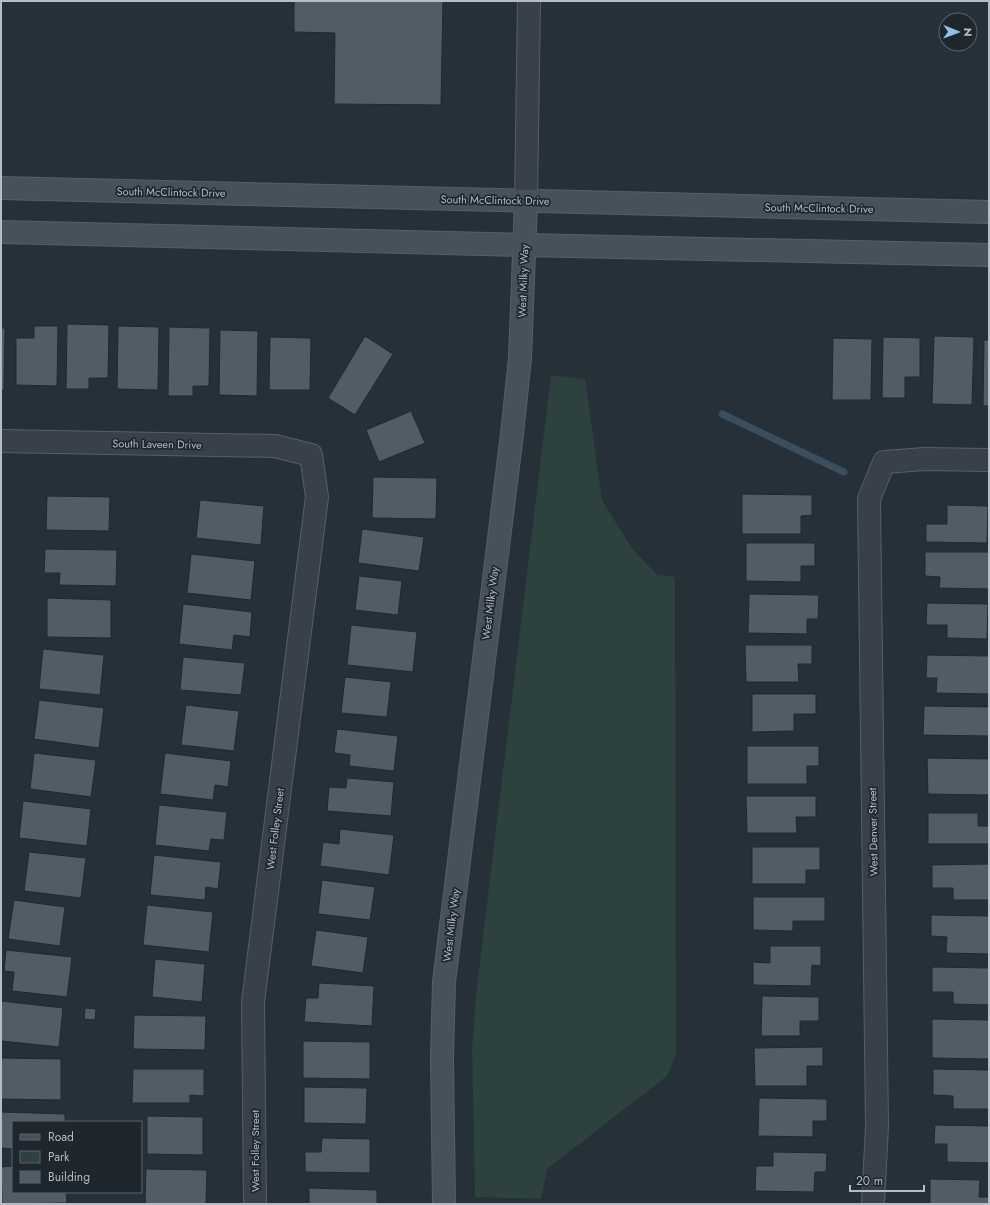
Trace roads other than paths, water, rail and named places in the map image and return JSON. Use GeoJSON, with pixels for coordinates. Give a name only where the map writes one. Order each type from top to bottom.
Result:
{"type":"FeatureCollection","features":[{"type":"Feature","properties":{"kind":"main road","name":"South McClintock Drive"},"geometry":{"type":"LineString","coordinates":[[1,188],[989,212]]}},
{"type":"Feature","properties":{"kind":"main road","name":"West Milky Way"},"geometry":{"type":"LineString","coordinates":[[444,1204],[442,1059],[444,982],[512,434],[520,358],[526,201]]}},
{"type":"Feature","properties":{"kind":"main road"},"geometry":{"type":"LineString","coordinates":[[1,232],[525,246],[989,255]]}},
{"type":"Feature","properties":{"kind":"street","name":"West Milky Way"},"geometry":{"type":"LineString","coordinates":[[526,201],[529,1]]}},
{"type":"Feature","properties":{"kind":"street","name":"South Laveen Drive"},"geometry":{"type":"LineString","coordinates":[[1,441],[274,446],[311,455]]}},
{"type":"Feature","properties":{"kind":"street","name":"West Folley Street"},"geometry":{"type":"LineString","coordinates":[[255,1204],[253,1002],[317,497],[311,455]]}},
{"type":"Feature","properties":{"kind":"street","name":"West Denver Street"},"geometry":{"type":"LineString","coordinates":[[872,1204],[877,1126],[869,499],[884,462],[925,459],[989,460]]}},
{"type":"Feature","properties":{"kind":"waterway"},"geometry":{"type":"LineString","coordinates":[[722,414],[844,472]]}}]}
